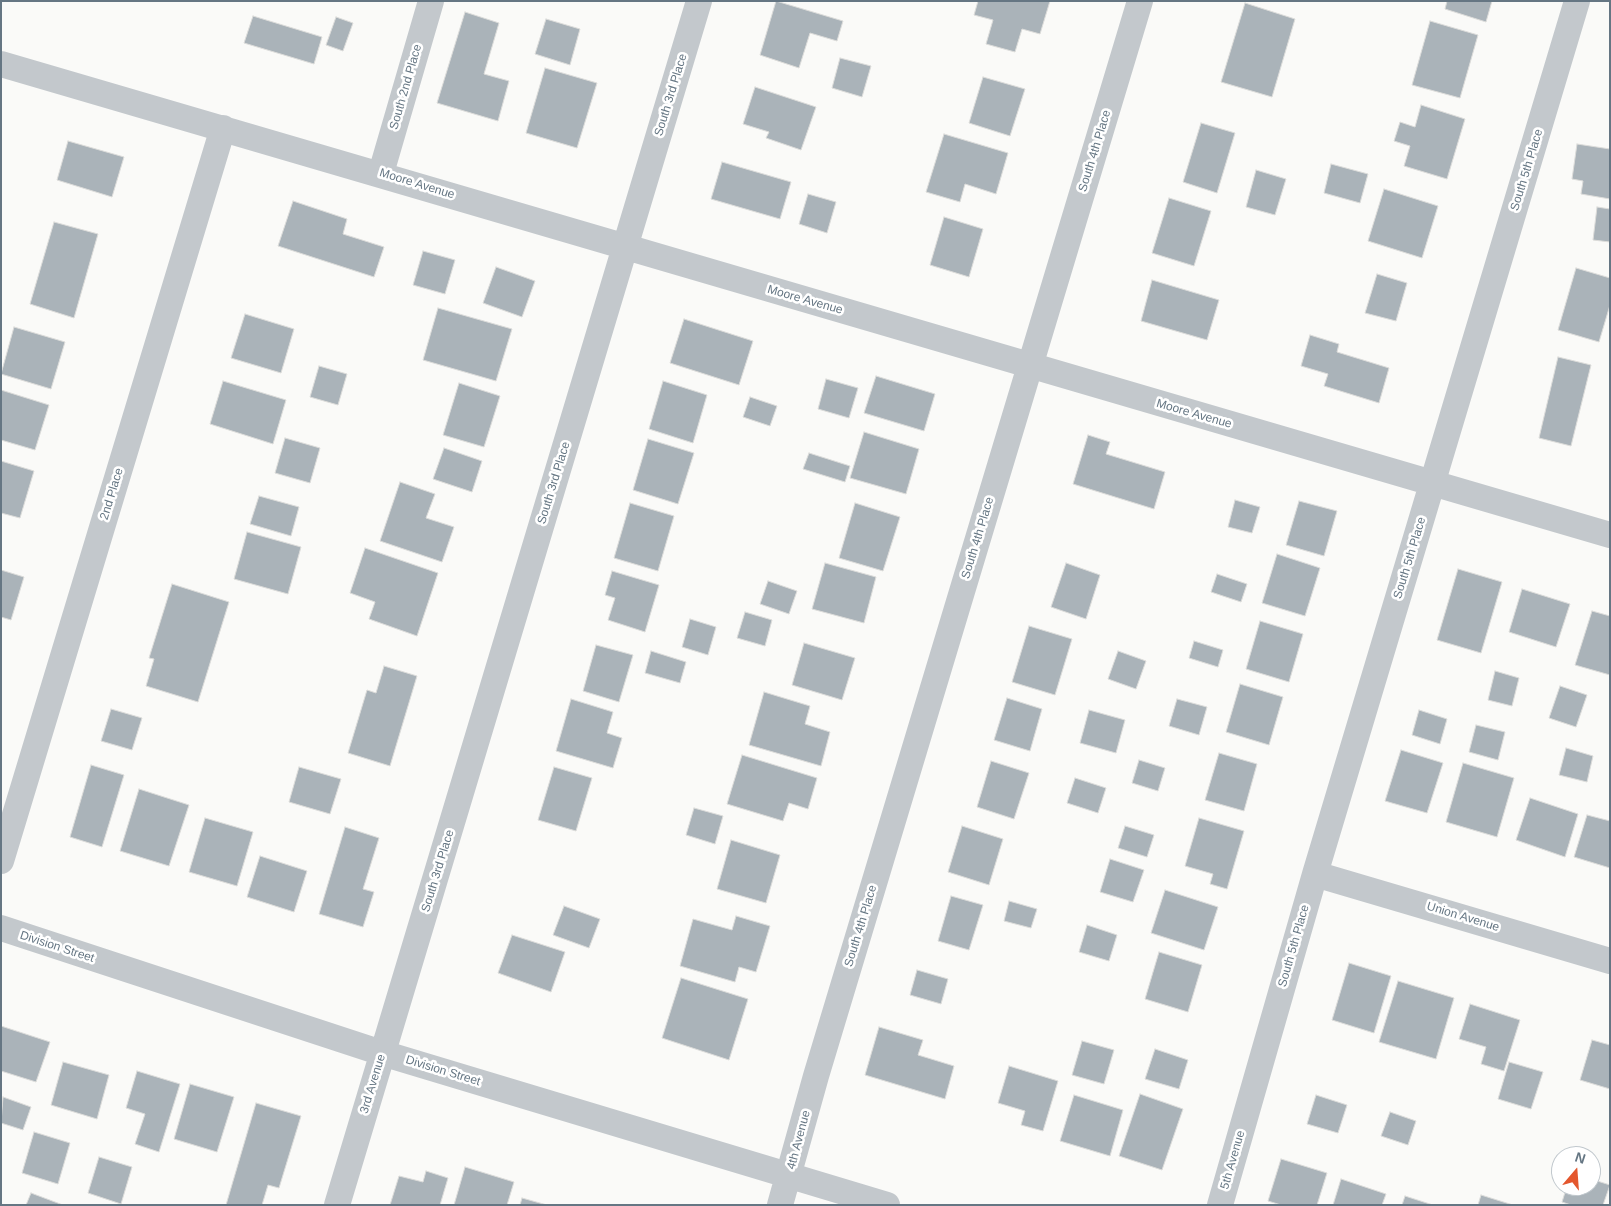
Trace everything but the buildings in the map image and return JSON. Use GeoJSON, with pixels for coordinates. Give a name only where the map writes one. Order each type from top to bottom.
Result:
{"type":"FeatureCollection","features":[{"type":"Feature","properties":{"kind":"street","name":"South 2nd Place"},"geometry":{"type":"LineString","coordinates":[[381,173],[431,1]]}},
{"type":"Feature","properties":{"kind":"street","name":"South 3rd Place"},"geometry":{"type":"LineString","coordinates":[[409,964],[699,1]]}},
{"type":"Feature","properties":{"kind":"street","name":"South 4th Place"},"geometry":{"type":"LineString","coordinates":[[816,1076],[1140,1]]}},
{"type":"Feature","properties":{"kind":"street","name":"South 5th Place"},"geometry":{"type":"LineString","coordinates":[[1246,1116],[1316,874],[1577,1]]}},
{"type":"Feature","properties":{"kind":"street","name":"Moore Avenue"},"geometry":{"type":"LineString","coordinates":[[1,64],[381,173],[1030,366],[1610,535]]}},
{"type":"Feature","properties":{"kind":"street","name":"2nd Place"},"geometry":{"type":"LineString","coordinates":[[1,861],[222,128]]}},
{"type":"Feature","properties":{"kind":"street","name":"Union Avenue"},"geometry":{"type":"LineString","coordinates":[[1316,874],[1610,961]]}},
{"type":"Feature","properties":{"kind":"street","name":"Division Street"},"geometry":{"type":"LineString","coordinates":[[1,928],[382,1053],[887,1205]]}},
{"type":"Feature","properties":{"kind":"street","name":"3rd Avenue"},"geometry":{"type":"LineString","coordinates":[[337,1205],[409,964]]}},
{"type":"Feature","properties":{"kind":"street","name":"4th Avenue"},"geometry":{"type":"LineString","coordinates":[[780,1205],[790,1175],[816,1076]]}},
{"type":"Feature","properties":{"kind":"street","name":"5th Avenue"},"geometry":{"type":"LineString","coordinates":[[1220,1205],[1246,1116]]}}]}
